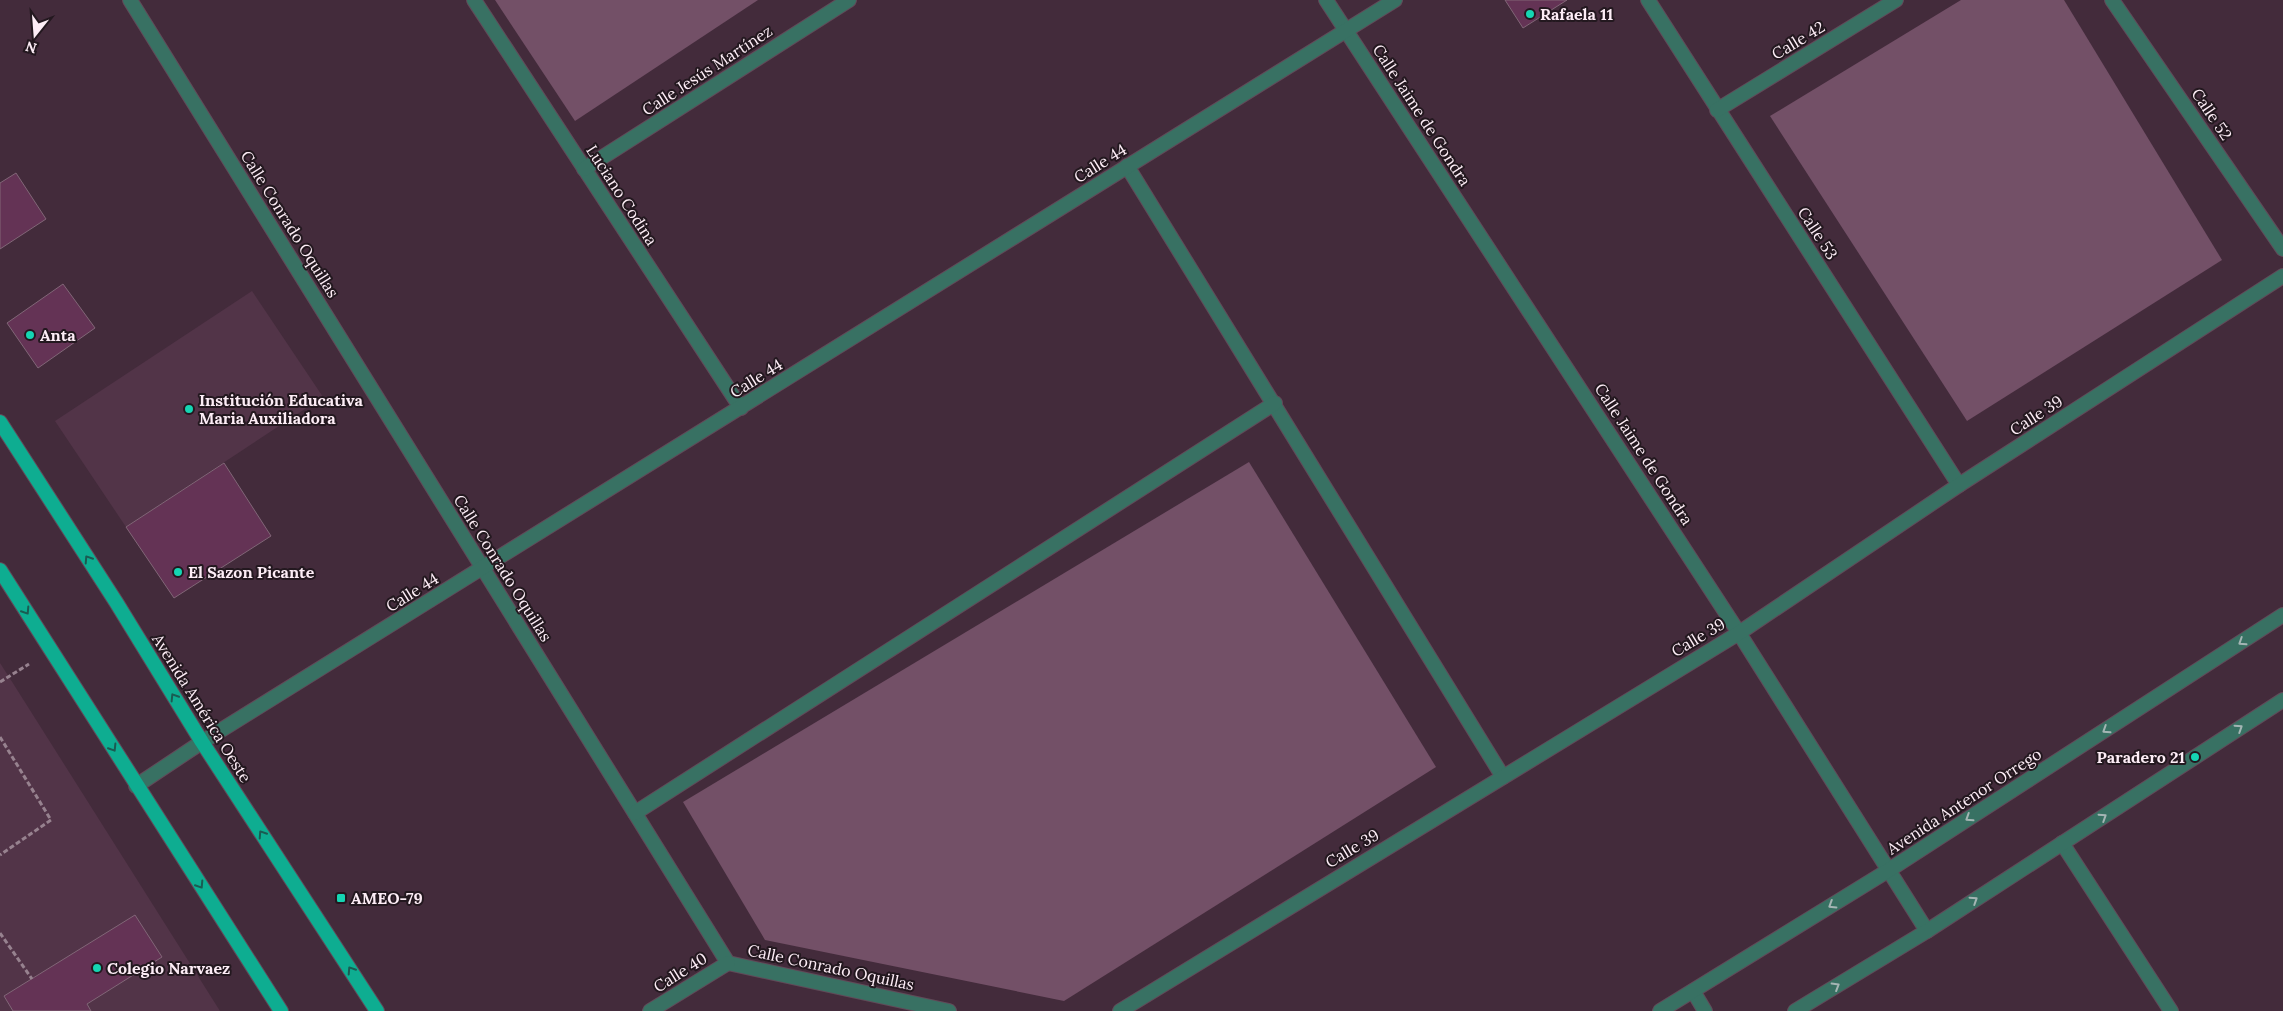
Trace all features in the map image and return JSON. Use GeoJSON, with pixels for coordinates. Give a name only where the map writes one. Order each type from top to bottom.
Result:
{"type":"FeatureCollection","features":[{"type":"Feature","properties":{"kind":"main road","name":"Avenida América Oeste"},"geometry":{"type":"LineString","coordinates":[[0,422],[116,602],[202,742],[377,1011]]}},
{"type":"Feature","properties":{"kind":"main road"},"geometry":{"type":"LineString","coordinates":[[0,570],[281,1011]]}},
{"type":"Feature","properties":{"kind":"street","name":"Calle Conrado Oquillas"},"geometry":{"type":"LineString","coordinates":[[130,0],[728,963],[949,1011]]}},
{"type":"Feature","properties":{"kind":"street","name":"Luciano Codina"},"geometry":{"type":"LineString","coordinates":[[474,0],[742,408]]}},
{"type":"Feature","properties":{"kind":"street","name":"Calle Jesús Martínez"},"geometry":{"type":"LineString","coordinates":[[584,169],[849,0]]}},
{"type":"Feature","properties":{"kind":"street","name":"Calle Jaime de Gondra"},"geometry":{"type":"LineString","coordinates":[[1326,0],[1739,633],[1927,931]]}},
{"type":"Feature","properties":{"kind":"street","name":"Calle 44"},"geometry":{"type":"LineString","coordinates":[[136,786],[202,742],[742,408],[1395,0]]}},
{"type":"Feature","properties":{"kind":"street","name":"Calle 53"},"geometry":{"type":"LineString","coordinates":[[1648,0],[1960,485]]}},
{"type":"Feature","properties":{"kind":"street","name":"Calle 42"},"geometry":{"type":"LineString","coordinates":[[1717,110],[1896,0]]}},
{"type":"Feature","properties":{"kind":"street","name":"Calle 52"},"geometry":{"type":"LineString","coordinates":[[2112,0],[2283,249]]}},
{"type":"Feature","properties":{"kind":"street"},"geometry":{"type":"LineString","coordinates":[[1127,166],[1503,776]]}},
{"type":"Feature","properties":{"kind":"street","name":"Calle 39"},"geometry":{"type":"LineString","coordinates":[[1120,1011],[1739,633],[1960,485],[2283,276]]}},
{"type":"Feature","properties":{"kind":"street"},"geometry":{"type":"LineString","coordinates":[[635,813],[1274,403]]}},
{"type":"Feature","properties":{"kind":"street","name":"Avenida Antenor Orrego"},"geometry":{"type":"LineString","coordinates":[[1660,1011],[1890,870],[2283,615]]}},
{"type":"Feature","properties":{"kind":"street"},"geometry":{"type":"LineString","coordinates":[[1795,1011],[1927,931],[2283,700]]}},
{"type":"Feature","properties":{"kind":"street"},"geometry":{"type":"LineString","coordinates":[[2062,843],[2171,1011]]}},
{"type":"Feature","properties":{"kind":"street","name":"Calle 40"},"geometry":{"type":"LineString","coordinates":[[653,1010],[728,963]]}},
{"type":"Feature","properties":{"kind":"street"},"geometry":{"type":"LineString","coordinates":[[1693,990],[1706,1011]]}},
{"type":"Feature","properties":{"kind":"path"},"geometry":{"type":"LineString","coordinates":[[0,682],[51,649]]}},
{"type":"Feature","properties":{"kind":"path"},"geometry":{"type":"LineString","coordinates":[[0,737],[51,820],[0,855]]}},
{"type":"Feature","properties":{"kind":"path"},"geometry":{"type":"LineString","coordinates":[[0,933],[32,979]]}},
{"type":"Feature","properties":{"kind":"shaded area"},"geometry":{"type":"Polygon","coordinates":[[[495,0],[758,0],[575,121],[495,0]]]}},
{"type":"Feature","properties":{"kind":"shaded area"},"geometry":{"type":"Polygon","coordinates":[[[1961,0],[2064,0],[2222,260],[1967,421],[1770,116],[1961,0]]]}},
{"type":"Feature","properties":{"kind":"shaded area","name":"Institución Educativa Maria Auxiliadora"},"geometry":{"type":"Polygon","coordinates":[[[252,291],[323,397],[126,527],[55,421],[252,291]]]}},
{"type":"Feature","properties":{"kind":"shaded area"},"geometry":{"type":"Polygon","coordinates":[[[1249,462],[1436,767],[1064,1001],[765,940],[683,802],[1249,462]]]}},
{"type":"Feature","properties":{"kind":"shaded area"},"geometry":{"type":"Polygon","coordinates":[[[0,663],[9,677],[220,1011],[0,1011],[0,663]]]}},
{"type":"Feature","properties":{"kind":"building","name":"Rafaela 11"},"geometry":{"type":"Polygon","coordinates":[[[1505,0],[1567,0],[1523,28],[1505,0]]]}},
{"type":"Feature","properties":{"kind":"building"},"geometry":{"type":"Polygon","coordinates":[[[16,173],[46,219],[0,249],[0,183],[16,173]]]}},
{"type":"Feature","properties":{"kind":"building"},"geometry":{"type":"Polygon","coordinates":[[[63,284],[95,328],[38,368],[7,323],[63,284]]]}},
{"type":"Feature","properties":{"kind":"building"},"geometry":{"type":"Polygon","coordinates":[[[224,463],[271,536],[174,598],[126,527],[224,463]]]}},
{"type":"Feature","properties":{"kind":"building","name":"Colegio Narvaez"},"geometry":{"type":"Polygon","coordinates":[[[135,915],[162,957],[87,1004],[91,1011],[13,1011],[4,996],[135,915]]]}},
{"type":"Feature","properties":{"kind":"place","name":"Rafaela 11"},"geometry":{"type":"Point","coordinates":[1530,14]}},
{"type":"Feature","properties":{"kind":"place","name":"Anta"},"geometry":{"type":"Point","coordinates":[30,335]}},
{"type":"Feature","properties":{"kind":"place","name":"Institución Educativa Maria Auxiliadora"},"geometry":{"type":"Point","coordinates":[189,409]}},
{"type":"Feature","properties":{"kind":"place","name":"El Sazon Picante"},"geometry":{"type":"Point","coordinates":[178,572]}},
{"type":"Feature","properties":{"kind":"place","name":"Paradero 21"},"geometry":{"type":"Point","coordinates":[2195,757]}},
{"type":"Feature","properties":{"kind":"place","name":"AMEO-79"},"geometry":{"type":"Point","coordinates":[341,898]}},
{"type":"Feature","properties":{"kind":"place","name":"Colegio Narvaez"},"geometry":{"type":"Point","coordinates":[97,968]}}]}
